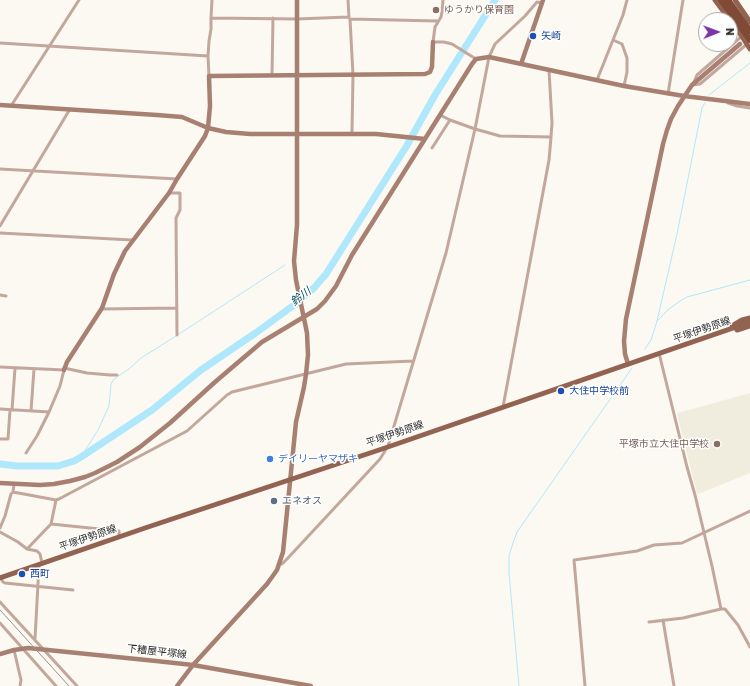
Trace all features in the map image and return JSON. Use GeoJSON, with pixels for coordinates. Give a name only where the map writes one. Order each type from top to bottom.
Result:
{"type":"FeatureCollection","features":[{"type":"Feature","properties":{"kind":"highway"},"geometry":{"type":"LineString","coordinates":[[721,0],[744,43]]}},
{"type":"Feature","properties":{"kind":"highway"},"geometry":{"type":"LineString","coordinates":[[728,0],[750,31]]}},
{"type":"Feature","properties":{"kind":"main road"},"geometry":{"type":"LineString","coordinates":[[715,0],[744,43]]}},
{"type":"Feature","properties":{"kind":"main road"},"geometry":{"type":"LineString","coordinates":[[735,0],[750,22]]}},
{"type":"Feature","properties":{"kind":"main road"},"geometry":{"type":"LineString","coordinates":[[715,335],[742,320],[750,318]]}},
{"type":"Feature","properties":{"kind":"main road","name":"平塚伊勢原線"},"geometry":{"type":"LineString","coordinates":[[1,578],[750,322]]}},
{"type":"Feature","properties":{"kind":"main road"},"geometry":{"type":"LineString","coordinates":[[715,335],[750,326]]}},
{"type":"Feature","properties":{"kind":"street"},"geometry":{"type":"LineString","coordinates":[[11,106],[79,0]]}},
{"type":"Feature","properties":{"kind":"street"},"geometry":{"type":"LineString","coordinates":[[26,453],[37,436],[49,412],[60,386],[67,362],[101,309],[120,259],[132,240],[169,193],[205,136],[208,128],[210,106],[208,56],[212,0]]}},
{"type":"Feature","properties":{"kind":"street"},"geometry":{"type":"LineString","coordinates":[[177,686],[193,665],[268,584],[277,570],[283,552],[296,422],[306,374],[308,355],[307,333],[294,261],[297,225],[297,0]]}},
{"type":"Feature","properties":{"kind":"street"},"geometry":{"type":"LineString","coordinates":[[348,0],[353,75],[352,133]]}},
{"type":"Feature","properties":{"kind":"street"},"geometry":{"type":"LineString","coordinates":[[210,76],[425,74],[430,72],[432,67],[435,27],[441,17],[444,0]]}},
{"type":"Feature","properties":{"kind":"street"},"geometry":{"type":"LineString","coordinates":[[597,80],[623,15],[627,0]]}},
{"type":"Feature","properties":{"kind":"street"},"geometry":{"type":"LineString","coordinates":[[668,94],[683,0]]}},
{"type":"Feature","properties":{"kind":"street"},"geometry":{"type":"LineString","coordinates":[[279,564],[282,564],[288,559],[380,459],[388,446],[446,253],[475,129],[489,57],[495,44],[525,16],[536,2],[543,1],[521,64]]}},
{"type":"Feature","properties":{"kind":"street"},"geometry":{"type":"LineString","coordinates":[[211,18],[349,18],[438,21]]}},
{"type":"Feature","properties":{"kind":"street"},"geometry":{"type":"LineString","coordinates":[[272,18],[272,75]]}},
{"type":"Feature","properties":{"kind":"street"},"geometry":{"type":"LineString","coordinates":[[613,40],[622,44],[628,58],[624,86]]}},
{"type":"Feature","properties":{"kind":"street"},"geometry":{"type":"LineString","coordinates":[[433,42],[438,41],[452,44],[476,59],[489,57],[668,94],[750,104]]}},
{"type":"Feature","properties":{"kind":"street"},"geometry":{"type":"LineString","coordinates":[[0,42],[208,56]]}},
{"type":"Feature","properties":{"kind":"street"},"geometry":{"type":"LineString","coordinates":[[628,364],[625,354],[624,330],[663,144],[671,119],[684,96],[692,86],[744,43]]}},
{"type":"Feature","properties":{"kind":"street"},"geometry":{"type":"LineString","coordinates":[[0,483],[40,485],[70,481],[95,473],[117,462],[140,447],[170,423],[262,342],[304,314],[317,309],[331,293],[352,255],[423,139],[476,59]]}},
{"type":"Feature","properties":{"kind":"street"},"geometry":{"type":"LineString","coordinates":[[503,406],[549,160],[552,123],[549,70]]}},
{"type":"Feature","properties":{"kind":"street"},"geometry":{"type":"LineString","coordinates":[[722,101],[737,106],[750,108]]}},
{"type":"Feature","properties":{"kind":"street"},"geometry":{"type":"LineString","coordinates":[[0,105],[182,117],[208,128],[226,132],[250,134],[352,133],[423,139]]}},
{"type":"Feature","properties":{"kind":"street"},"geometry":{"type":"LineString","coordinates":[[0,226],[70,109]]}},
{"type":"Feature","properties":{"kind":"street"},"geometry":{"type":"LineString","coordinates":[[440,115],[475,129],[500,136],[551,138]]}},
{"type":"Feature","properties":{"kind":"street"},"geometry":{"type":"LineString","coordinates":[[432,148],[450,120]]}},
{"type":"Feature","properties":{"kind":"street"},"geometry":{"type":"LineString","coordinates":[[0,169],[177,179]]}},
{"type":"Feature","properties":{"kind":"street"},"geometry":{"type":"LineString","coordinates":[[169,193],[180,193],[180,210],[176,218],[177,335]]}},
{"type":"Feature","properties":{"kind":"street"},"geometry":{"type":"LineString","coordinates":[[0,233],[132,240]]}},
{"type":"Feature","properties":{"kind":"street"},"geometry":{"type":"LineString","coordinates":[[0,296],[6,296]]}},
{"type":"Feature","properties":{"kind":"street"},"geometry":{"type":"LineString","coordinates":[[101,309],[177,308]]}},
{"type":"Feature","properties":{"kind":"street"},"geometry":{"type":"LineString","coordinates":[[659,353],[704,532],[721,609]]}},
{"type":"Feature","properties":{"kind":"street"},"geometry":{"type":"LineString","coordinates":[[13,492],[56,500],[63,497],[187,431],[232,392],[346,364],[413,361]]}},
{"type":"Feature","properties":{"kind":"street"},"geometry":{"type":"LineString","coordinates":[[0,367],[64,369],[87,373],[110,375],[117,374]]}},
{"type":"Feature","properties":{"kind":"street"},"geometry":{"type":"LineString","coordinates":[[0,439],[8,439],[15,368]]}},
{"type":"Feature","properties":{"kind":"street"},"geometry":{"type":"LineString","coordinates":[[31,411],[34,369]]}},
{"type":"Feature","properties":{"kind":"street"},"geometry":{"type":"LineString","coordinates":[[0,409],[49,412]]}},
{"type":"Feature","properties":{"kind":"street"},"geometry":{"type":"LineString","coordinates":[[0,528],[11,494],[13,492],[14,484]]}},
{"type":"Feature","properties":{"kind":"street"},"geometry":{"type":"LineString","coordinates":[[27,549],[52,524],[56,500]]}},
{"type":"Feature","properties":{"kind":"street"},"geometry":{"type":"LineString","coordinates":[[585,686],[574,560],[637,551],[654,545],[682,543],[750,511]]}},
{"type":"Feature","properties":{"kind":"street"},"geometry":{"type":"LineString","coordinates":[[52,524],[119,531],[119,537]]}},
{"type":"Feature","properties":{"kind":"street"},"geometry":{"type":"LineString","coordinates":[[0,532],[27,549],[37,551],[40,554],[41,564],[35,639]]}},
{"type":"Feature","properties":{"kind":"street"},"geometry":{"type":"LineString","coordinates":[[1,578],[5,584],[73,590]]}},
{"type":"Feature","properties":{"kind":"street"},"geometry":{"type":"LineString","coordinates":[[0,602],[77,686]]}},
{"type":"Feature","properties":{"kind":"street"},"geometry":{"type":"LineString","coordinates":[[649,622],[683,618],[725,609],[738,625],[750,647]]}},
{"type":"Feature","properties":{"kind":"street"},"geometry":{"type":"LineString","coordinates":[[663,620],[674,686]]}},
{"type":"Feature","properties":{"kind":"street"},"geometry":{"type":"LineString","coordinates":[[0,623],[56,686]]}},
{"type":"Feature","properties":{"kind":"street","name":"下糟屋平塚線"},"geometry":{"type":"LineString","coordinates":[[0,654],[23,649],[43,650],[193,665],[311,686]]}},
{"type":"Feature","properties":{"kind":"street"},"geometry":{"type":"LineString","coordinates":[[14,650],[21,680],[20,686]]}},
{"type":"Feature","properties":{"kind":"shaded area","name":"平塚市立大住中学校"},"geometry":{"type":"Polygon","coordinates":[[[750,393],[750,473],[698,494],[677,414],[750,393]]]}},
{"type":"Feature","properties":{"kind":"waterway","name":"鈴川"},"geometry":{"type":"LineString","coordinates":[[0,464],[17,466],[58,466],[74,461],[152,410],[201,370],[257,332],[294,305],[314,288],[326,274],[406,147],[435,95],[495,0]]}},
{"type":"Feature","properties":{"kind":"waterway"},"geometry":{"type":"LineString","coordinates":[[709,95],[750,63]]}},
{"type":"Feature","properties":{"kind":"waterway"},"geometry":{"type":"LineString","coordinates":[[645,349],[651,340],[657,321],[677,234],[702,108],[705,103]]}},
{"type":"Feature","properties":{"kind":"waterway"},"geometry":{"type":"LineString","coordinates":[[179,334],[285,265]]}},
{"type":"Feature","properties":{"kind":"waterway"},"geometry":{"type":"LineString","coordinates":[[657,321],[669,309],[687,297],[750,280]]}},
{"type":"Feature","properties":{"kind":"waterway"},"geometry":{"type":"LineString","coordinates":[[81,457],[98,430],[109,406],[111,384],[113,380],[141,358],[176,336]]}},
{"type":"Feature","properties":{"kind":"waterway"},"geometry":{"type":"LineString","coordinates":[[519,686],[509,573],[509,556],[513,543],[517,532],[632,368]]}},
{"type":"Feature","properties":{"kind":"railway"},"geometry":{"type":"LineString","coordinates":[[0,610],[69,686]]}},
{"type":"Feature","properties":{"kind":"place","name":"ゆうかり保育園"},"geometry":{"type":"Point","coordinates":[436,10]}},
{"type":"Feature","properties":{"kind":"place","name":"矢崎"},"geometry":{"type":"Point","coordinates":[533,36]}},
{"type":"Feature","properties":{"kind":"place","name":"大住中学校前"},"geometry":{"type":"Point","coordinates":[561,391]}},
{"type":"Feature","properties":{"kind":"place","name":"平塚市立大住中学校"},"geometry":{"type":"Point","coordinates":[717,444]}},
{"type":"Feature","properties":{"kind":"place","name":"デイリーヤマザキ"},"geometry":{"type":"Point","coordinates":[270,459]}},
{"type":"Feature","properties":{"kind":"place","name":"エネオス"},"geometry":{"type":"Point","coordinates":[274,501]}},
{"type":"Feature","properties":{"kind":"place","name":"西町"},"geometry":{"type":"Point","coordinates":[22,574]}}]}
